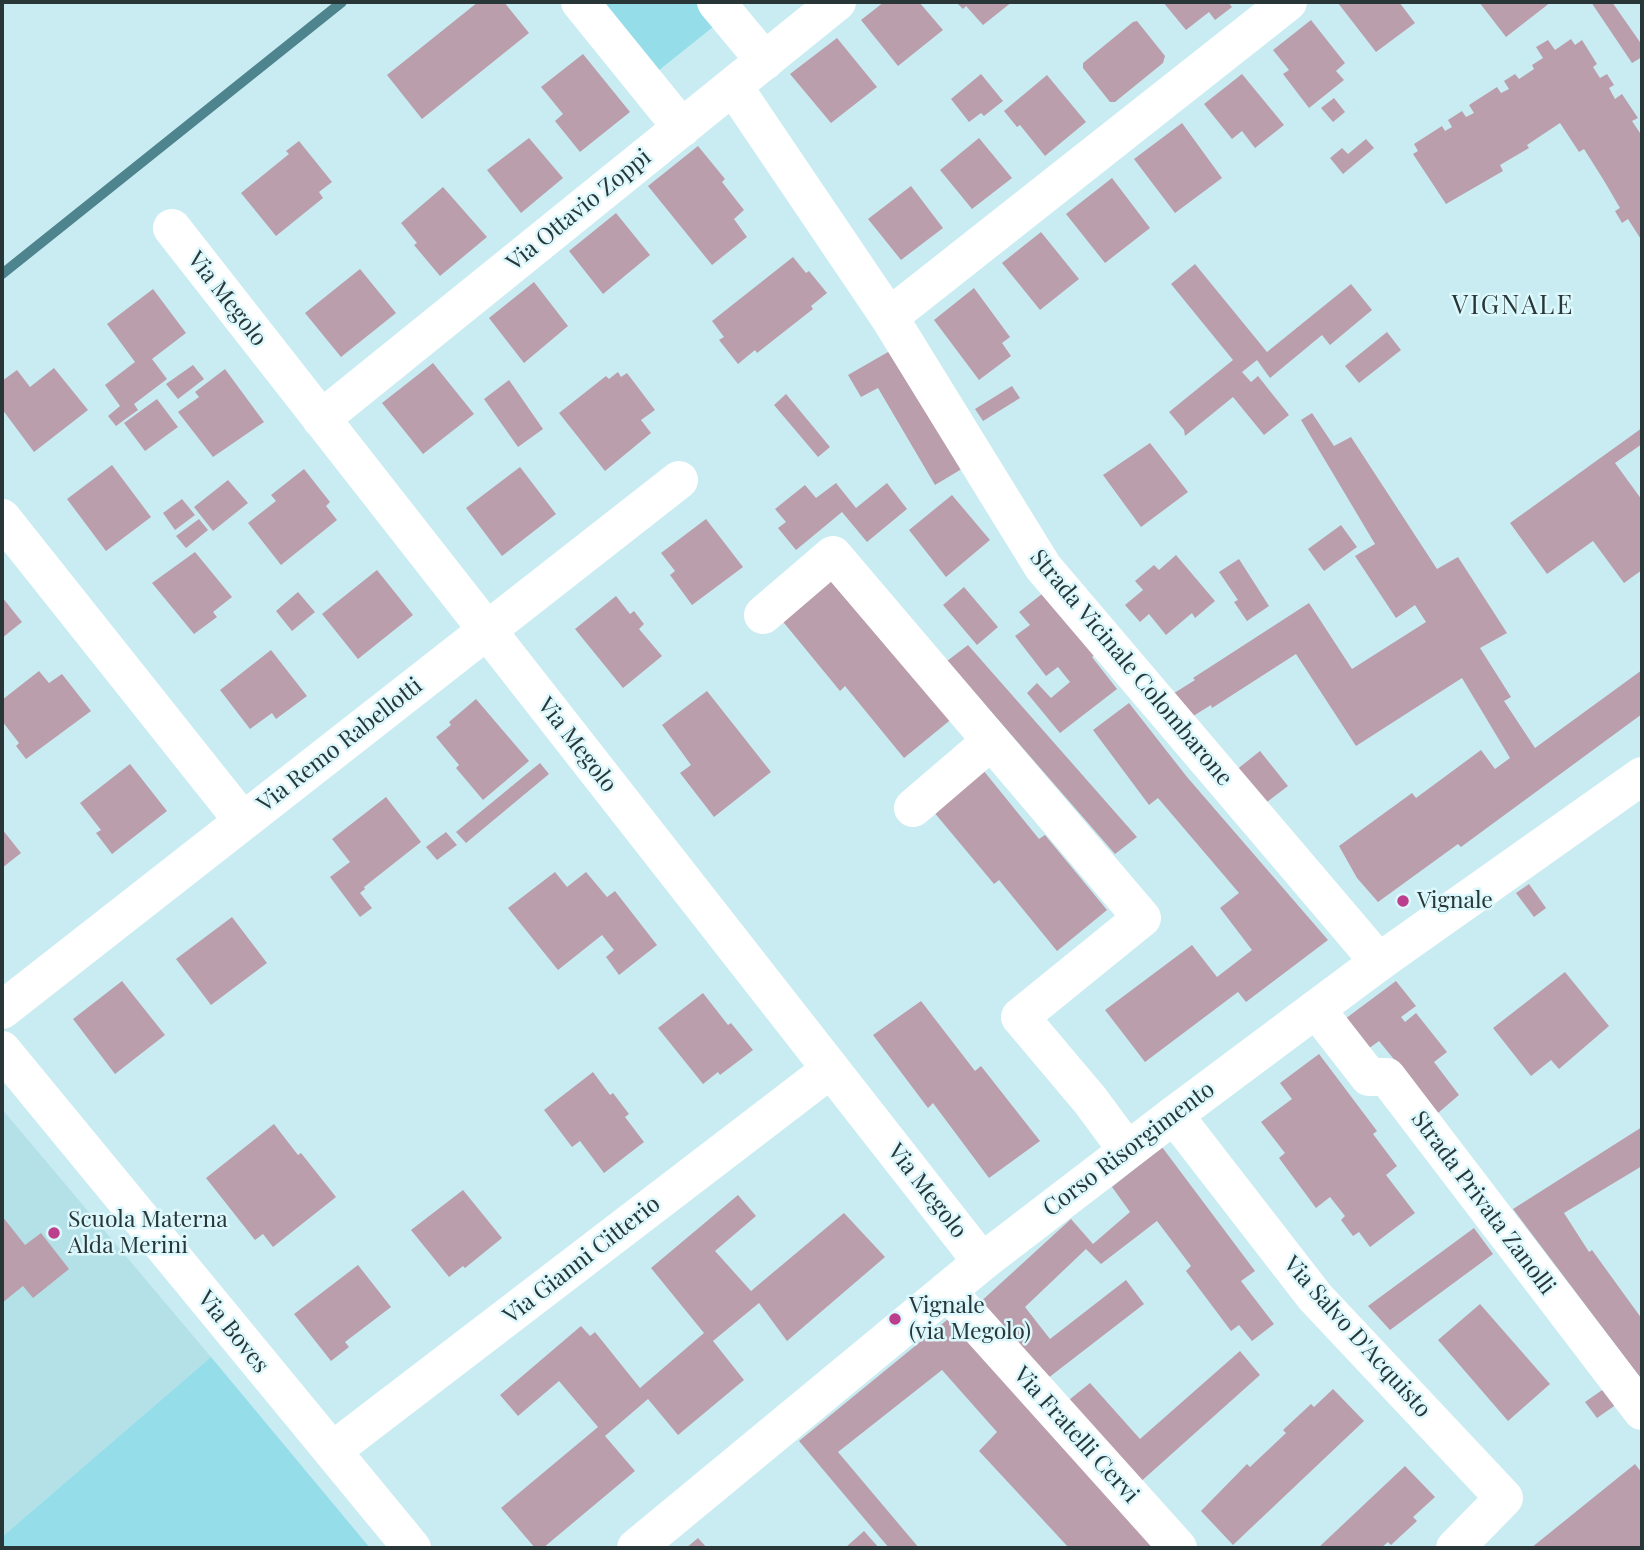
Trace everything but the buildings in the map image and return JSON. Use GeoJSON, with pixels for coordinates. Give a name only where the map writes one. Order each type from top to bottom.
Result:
{"type":"FeatureCollection","features":[{"type":"Feature","properties":{"kind":"street"},"geometry":{"type":"LineString","coordinates":[[580,2],[682,128]]}},
{"type":"Feature","properties":{"kind":"street"},"geometry":{"type":"LineString","coordinates":[[716,2],[765,61]]}},
{"type":"Feature","properties":{"kind":"street","name":"Via Ottavio Zoppi"},"geometry":{"type":"LineString","coordinates":[[321,419],[837,2]]}},
{"type":"Feature","properties":{"kind":"street"},"geometry":{"type":"LineString","coordinates":[[890,317],[1288,2]]}},
{"type":"Feature","properties":{"kind":"street","name":"Strada Vicinale Colombarone"},"geometry":{"type":"LineString","coordinates":[[733,86],[890,317],[1043,567],[1379,962]]}},
{"type":"Feature","properties":{"kind":"street","name":"Via Megolo"},"geometry":{"type":"LineString","coordinates":[[172,228],[982,1262]]}},
{"type":"Feature","properties":{"kind":"street","name":"Via Remo Rabellotti"},"geometry":{"type":"LineString","coordinates":[[2,1010],[678,480]]}},
{"type":"Feature","properties":{"kind":"street"},"geometry":{"type":"LineString","coordinates":[[2,518],[243,821]]}},
{"type":"Feature","properties":{"kind":"street"},"geometry":{"type":"LineString","coordinates":[[763,614],[833,555],[1142,918],[1020,1017],[1090,1100],[1127,1150]]}},
{"type":"Feature","properties":{"kind":"street"},"geometry":{"type":"LineString","coordinates":[[913,808],[990,742]]}},
{"type":"Feature","properties":{"kind":"street","name":"Corso Risorgimento"},"geometry":{"type":"LineString","coordinates":[[636,1548],[982,1262],[1127,1150],[1379,962],[1642,776]]}},
{"type":"Feature","properties":{"kind":"street","name":"Strada Privata Zanolli"},"geometry":{"type":"LineString","coordinates":[[1315,1009],[1369,1077],[1387,1077],[1642,1411]]}},
{"type":"Feature","properties":{"kind":"street","name":"Via Boves"},"geometry":{"type":"LineString","coordinates":[[2,1050],[412,1548]]}},
{"type":"Feature","properties":{"kind":"street","name":"Via Gianni Citterio"},"geometry":{"type":"LineString","coordinates":[[332,1451],[831,1069]]}},
{"type":"Feature","properties":{"kind":"street","name":"Via Salvo D'Acquisto"},"geometry":{"type":"LineString","coordinates":[[1174,1115],[1315,1297],[1504,1498],[1455,1548]]}},
{"type":"Feature","properties":{"kind":"street","name":"Via Fratelli Cervi"},"geometry":{"type":"LineString","coordinates":[[947,1291],[1178,1548]]}},
{"type":"Feature","properties":{"kind":"shaded area"},"geometry":{"type":"Polygon","coordinates":[[[602,2],[701,2],[718,23],[658,71],[602,2]]]}},
{"type":"Feature","properties":{"kind":"shaded area","name":"Scuola Materna Alda Merini"},"geometry":{"type":"Polygon","coordinates":[[[2,1109],[211,1357],[2,1537],[2,1109]]]}},
{"type":"Feature","properties":{"kind":"shaded area"},"geometry":{"type":"Polygon","coordinates":[[[211,1357],[370,1548],[2,1548],[2,1537],[211,1357]]]}},
{"type":"Feature","properties":{"kind":"waterway"},"geometry":{"type":"LineString","coordinates":[[2,274],[342,2]]}},
{"type":"Feature","properties":{"kind":"place","name":"Vignale"},"geometry":{"type":"Point","coordinates":[1403,901]}},
{"type":"Feature","properties":{"kind":"place","name":"Scuola Materna Alda Merini"},"geometry":{"type":"Point","coordinates":[54,1233]}},
{"type":"Feature","properties":{"kind":"place","name":"Vignale (via Megolo)"},"geometry":{"type":"Point","coordinates":[895,1319]}},
{"type":"Feature","properties":{"kind":"district","name":"VIGNALE"},"geometry":{"type":"Point","coordinates":[1513,306]}}]}
